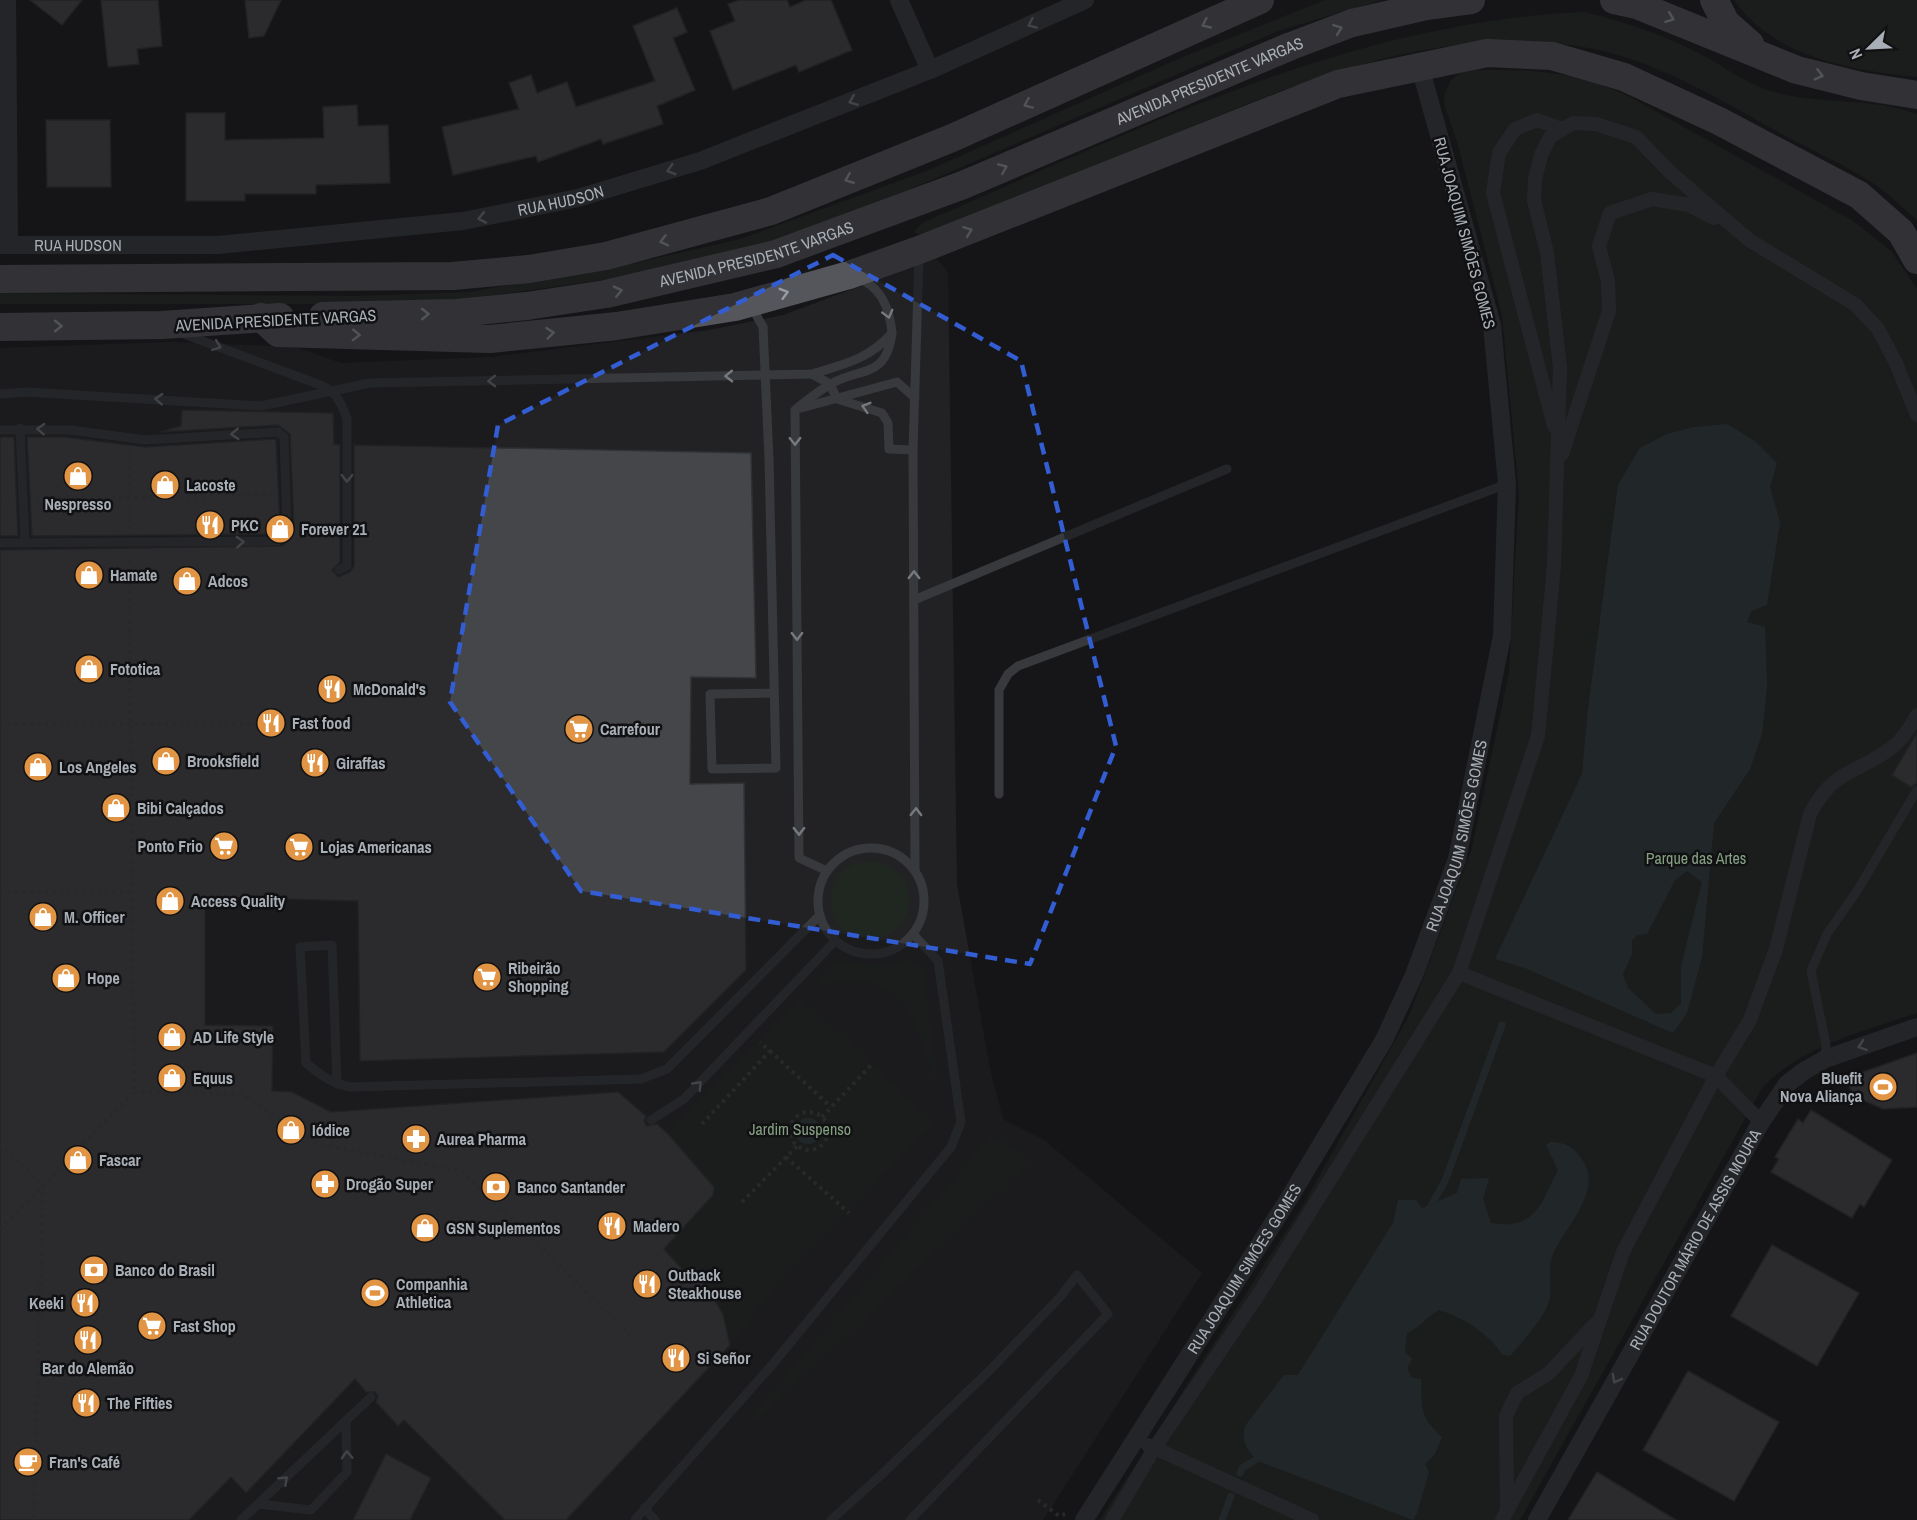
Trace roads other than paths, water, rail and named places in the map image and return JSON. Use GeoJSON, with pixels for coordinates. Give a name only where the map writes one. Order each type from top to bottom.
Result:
{"type":"FeatureCollection","features":[{"type":"Feature","properties":{"kind":"main road"},"geometry":{"type":"LineString","coordinates":[[0,279],[453,276],[529,269],[606,255],[771,211],[952,138],[1260,0]]}},
{"type":"Feature","properties":{"kind":"main road","name":"AVENIDA PRESIDENTE VARGAS"},"geometry":{"type":"LineString","coordinates":[[0,327],[162,325],[261,317],[457,313],[527,306],[606,294],[776,254],[963,185],[1291,46],[1352,23],[1426,6],[1471,0]]}},
{"type":"Feature","properties":{"kind":"main road"},"geometry":{"type":"LineString","coordinates":[[1614,0],[1637,5],[1797,70],[1917,95]]}},
{"type":"Feature","properties":{"kind":"main road"},"geometry":{"type":"LineString","coordinates":[[1714,0],[1726,23],[1764,56]]}},
{"type":"Feature","properties":{"kind":"main road"},"geometry":{"type":"LineString","coordinates":[[261,317],[278,333],[490,339],[617,326],[735,307],[849,275],[919,250],[1338,84],[1487,53],[1552,56],[1624,77],[1719,121],[1859,195],[1901,232],[1917,260]]}},
{"type":"Feature","properties":{"kind":"street"},"geometry":{"type":"LineString","coordinates":[[4,245],[7,0]]}},
{"type":"Feature","properties":{"kind":"street"},"geometry":{"type":"LineString","coordinates":[[899,0],[930,70]]}},
{"type":"Feature","properties":{"kind":"street","name":"RUA HUDSON"},"geometry":{"type":"LineString","coordinates":[[4,245],[218,245],[463,221],[578,198],[700,161],[930,70],[1085,0]]}},
{"type":"Feature","properties":{"kind":"street","name":"RUA JOAQUIM SIMÕES GOMES"},"geometry":{"type":"LineString","coordinates":[[1084,1520],[1288,1200],[1384,1040],[1413,975],[1457,859],[1502,636],[1507,484],[1492,325],[1420,67]]}},
{"type":"Feature","properties":{"kind":"street"},"geometry":{"type":"LineString","coordinates":[[1558,439],[1493,193],[1499,153],[1515,129],[1537,120],[1563,129]]}},
{"type":"Feature","properties":{"kind":"street"},"geometry":{"type":"LineString","coordinates":[[1112,1520],[1154,1449],[1260,1292],[1459,973],[1538,736],[1554,566],[1560,368],[1547,253],[1534,200],[1535,179],[1541,155],[1550,137],[1573,123],[1596,124],[1636,137],[1671,173],[1737,230],[1774,256],[1856,304],[1878,329],[1896,363],[1917,416]]}},
{"type":"Feature","properties":{"kind":"street"},"geometry":{"type":"LineString","coordinates":[[1557,470],[1609,311],[1608,281],[1599,246],[1610,213],[1652,199],[1689,205],[1737,230]]}},
{"type":"Feature","properties":{"kind":"street"},"geometry":{"type":"LineString","coordinates":[[1504,1515],[1581,1376],[1623,1252],[1716,1076],[1750,1020],[1776,949],[1800,847],[1810,814],[1819,796],[1845,773],[1895,745],[1917,716]]}},
{"type":"Feature","properties":{"kind":"street"},"geometry":{"type":"LineString","coordinates":[[1459,973],[1716,1076],[1761,1122]]}},
{"type":"Feature","properties":{"kind":"street","name":"RUA DOUTOR MÁRIO DE ASSIS MOURA"},"geometry":{"type":"LineString","coordinates":[[1537,1520],[1761,1122],[1787,1084],[1825,1059],[1917,1027]]}},
{"type":"Feature","properties":{"kind":"street"},"geometry":{"type":"LineString","coordinates":[[1504,1515],[1506,1416],[1516,1393],[1548,1374],[1601,1318]]}},
{"type":"Feature","properties":{"kind":"street"},"geometry":{"type":"LineString","coordinates":[[1134,1439],[1312,1520]]}},
{"type":"Feature","properties":{"kind":"lane"},"geometry":{"type":"LineString","coordinates":[[915,871],[913,450],[919,250]]}},
{"type":"Feature","properties":{"kind":"lane"},"geometry":{"type":"LineString","coordinates":[[795,410],[830,384],[881,363],[889,353],[892,333],[887,306],[878,292],[862,280],[849,275]]}},
{"type":"Feature","properties":{"kind":"lane"},"geometry":{"type":"LineString","coordinates":[[735,307],[755,313],[763,327],[769,459],[776,768],[712,769],[710,694],[773,693]]}},
{"type":"Feature","properties":{"kind":"lane"},"geometry":{"type":"LineString","coordinates":[[162,325],[328,386],[342,404],[347,420],[347,566],[339,570]]}},
{"type":"Feature","properties":{"kind":"lane"},"geometry":{"type":"LineString","coordinates":[[0,394],[26,392],[261,406],[370,383],[812,374],[860,359],[875,350],[892,333]]}},
{"type":"Feature","properties":{"kind":"lane"},"geometry":{"type":"LineString","coordinates":[[812,374],[830,384],[837,399],[882,413],[888,423],[889,449],[913,450]]}},
{"type":"Feature","properties":{"kind":"lane"},"geometry":{"type":"LineString","coordinates":[[795,410],[897,382],[915,398]]}},
{"type":"Feature","properties":{"kind":"lane"},"geometry":{"type":"LineString","coordinates":[[795,410],[800,858],[827,871]]}},
{"type":"Feature","properties":{"kind":"lane"},"geometry":{"type":"LineString","coordinates":[[20,428],[24,542]]}},
{"type":"Feature","properties":{"kind":"lane"},"geometry":{"type":"LineString","coordinates":[[0,429],[70,430],[145,440],[278,432],[284,437],[287,528],[284,536],[278,541],[0,543]]}},
{"type":"Feature","properties":{"kind":"lane"},"geometry":{"type":"LineString","coordinates":[[914,600],[1227,469]]}},
{"type":"Feature","properties":{"kind":"lane"},"geometry":{"type":"LineString","coordinates":[[999,794],[999,690],[1008,674],[1018,666],[1507,484]]}},
{"type":"Feature","properties":{"kind":"lane"},"geometry":{"type":"LineString","coordinates":[[1825,1059],[1826,1045],[1811,971],[1827,934],[1857,891],[1917,790]]}},
{"type":"Feature","properties":{"kind":"lane"},"geometry":{"type":"LineString","coordinates":[[871,848],[888,850],[903,858],[915,871],[922,886],[924,903],[921,920],[913,934],[900,946],[884,952],[867,954],[851,950],[836,940],[826,929],[820,915],[819,892],[827,871],[839,859],[854,850],[871,848]]}},
{"type":"Feature","properties":{"kind":"lane"},"geometry":{"type":"LineString","coordinates":[[337,1084],[332,945],[300,946],[306,1063],[337,1084],[350,1087],[641,1079],[667,1069],[820,915]]}},
{"type":"Feature","properties":{"kind":"lane"},"geometry":{"type":"LineString","coordinates":[[636,1520],[772,1365],[951,1147],[961,1122],[938,961],[913,934]]}},
{"type":"Feature","properties":{"kind":"lane"},"geometry":{"type":"LineString","coordinates":[[651,1120],[684,1099],[836,940]]}},
{"type":"Feature","properties":{"kind":"lane"},"geometry":{"type":"LineString","coordinates":[[831,1520],[873,1483],[990,1370],[1061,1296],[1077,1275],[1108,1314],[910,1520]]}},
{"type":"Feature","properties":{"kind":"lane"},"geometry":{"type":"LineString","coordinates":[[241,1520],[371,1397]]}},
{"type":"Feature","properties":{"kind":"lane"},"geometry":{"type":"LineString","coordinates":[[259,1503],[311,1510],[347,1472],[346,1422]]}},
{"type":"Feature","properties":{"kind":"lane"},"geometry":{"type":"LineString","coordinates":[[644,1509],[655,1520]]}},
{"type":"Feature","properties":{"kind":"waterway"},"geometry":{"type":"LineString","coordinates":[[1428,1211],[1445,1181],[1502,1025]]}},
{"type":"Feature","properties":{"kind":"waterway"},"geometry":{"type":"LineString","coordinates":[[1240,1473],[1242,1468],[1264,1455]]}},
{"type":"Feature","properties":{"kind":"waterway"},"geometry":{"type":"LineString","coordinates":[[1222,1520],[1231,1496]]}},
{"type":"Feature","properties":{"kind":"place","name":"Nespresso"},"geometry":{"type":"Point","coordinates":[78,476]}},
{"type":"Feature","properties":{"kind":"place","name":"Lacoste"},"geometry":{"type":"Point","coordinates":[165,485]}},
{"type":"Feature","properties":{"kind":"place","name":"PKC"},"geometry":{"type":"Point","coordinates":[210,525]}},
{"type":"Feature","properties":{"kind":"place","name":"Forever 21"},"geometry":{"type":"Point","coordinates":[280,529]}},
{"type":"Feature","properties":{"kind":"place","name":"Hamate"},"geometry":{"type":"Point","coordinates":[89,575]}},
{"type":"Feature","properties":{"kind":"place","name":"Adcos"},"geometry":{"type":"Point","coordinates":[187,581]}},
{"type":"Feature","properties":{"kind":"place","name":"Fototica"},"geometry":{"type":"Point","coordinates":[89,669]}},
{"type":"Feature","properties":{"kind":"place","name":"McDonald's"},"geometry":{"type":"Point","coordinates":[332,689]}},
{"type":"Feature","properties":{"kind":"place","name":"Fast food"},"geometry":{"type":"Point","coordinates":[271,723]}},
{"type":"Feature","properties":{"kind":"place","name":"Carrefour"},"geometry":{"type":"Point","coordinates":[579,729]}},
{"type":"Feature","properties":{"kind":"place","name":"Brooksfield"},"geometry":{"type":"Point","coordinates":[166,761]}},
{"type":"Feature","properties":{"kind":"place","name":"Giraffas"},"geometry":{"type":"Point","coordinates":[315,763]}},
{"type":"Feature","properties":{"kind":"place","name":"Los Angeles"},"geometry":{"type":"Point","coordinates":[38,767]}},
{"type":"Feature","properties":{"kind":"place","name":"Bibi Calçados"},"geometry":{"type":"Point","coordinates":[116,808]}},
{"type":"Feature","properties":{"kind":"place","name":"Ponto Frio"},"geometry":{"type":"Point","coordinates":[224,846]}},
{"type":"Feature","properties":{"kind":"place","name":"Lojas Americanas"},"geometry":{"type":"Point","coordinates":[299,847]}},
{"type":"Feature","properties":{"kind":"place","name":"Access Quality"},"geometry":{"type":"Point","coordinates":[170,901]}},
{"type":"Feature","properties":{"kind":"place","name":"M. Officer"},"geometry":{"type":"Point","coordinates":[43,917]}},
{"type":"Feature","properties":{"kind":"place","name":"Ribeirão Shopping"},"geometry":{"type":"Point","coordinates":[487,977]}},
{"type":"Feature","properties":{"kind":"place","name":"Hope"},"geometry":{"type":"Point","coordinates":[66,978]}},
{"type":"Feature","properties":{"kind":"place","name":"AD Life Style"},"geometry":{"type":"Point","coordinates":[172,1037]}},
{"type":"Feature","properties":{"kind":"place","name":"Equus"},"geometry":{"type":"Point","coordinates":[172,1078]}},
{"type":"Feature","properties":{"kind":"place","name":"Bluefit Nova Aliança"},"geometry":{"type":"Point","coordinates":[1883,1087]}},
{"type":"Feature","properties":{"kind":"place","name":"Iódice"},"geometry":{"type":"Point","coordinates":[291,1130]}},
{"type":"Feature","properties":{"kind":"place","name":"Aurea Pharma"},"geometry":{"type":"Point","coordinates":[416,1139]}},
{"type":"Feature","properties":{"kind":"place","name":"Fascar"},"geometry":{"type":"Point","coordinates":[78,1160]}},
{"type":"Feature","properties":{"kind":"place","name":"Drogão Super"},"geometry":{"type":"Point","coordinates":[325,1184]}},
{"type":"Feature","properties":{"kind":"place","name":"Banco Santander"},"geometry":{"type":"Point","coordinates":[496,1187]}},
{"type":"Feature","properties":{"kind":"place","name":"Madero"},"geometry":{"type":"Point","coordinates":[612,1226]}},
{"type":"Feature","properties":{"kind":"place","name":"GSN Suplementos"},"geometry":{"type":"Point","coordinates":[425,1228]}},
{"type":"Feature","properties":{"kind":"place","name":"Banco do Brasil"},"geometry":{"type":"Point","coordinates":[94,1270]}},
{"type":"Feature","properties":{"kind":"place","name":"Outback Steakhouse"},"geometry":{"type":"Point","coordinates":[647,1284]}},
{"type":"Feature","properties":{"kind":"place","name":"Companhia Athletica"},"geometry":{"type":"Point","coordinates":[375,1293]}},
{"type":"Feature","properties":{"kind":"place","name":"Keeki"},"geometry":{"type":"Point","coordinates":[85,1303]}},
{"type":"Feature","properties":{"kind":"place","name":"Fast Shop"},"geometry":{"type":"Point","coordinates":[152,1326]}},
{"type":"Feature","properties":{"kind":"place","name":"Bar do Alemão"},"geometry":{"type":"Point","coordinates":[88,1340]}},
{"type":"Feature","properties":{"kind":"place","name":"Si Señor"},"geometry":{"type":"Point","coordinates":[676,1358]}},
{"type":"Feature","properties":{"kind":"place","name":"The Fifties"},"geometry":{"type":"Point","coordinates":[86,1403]}},
{"type":"Feature","properties":{"kind":"place","name":"Fran's Café"},"geometry":{"type":"Point","coordinates":[28,1462]}},
{"type":"Feature","properties":{"kind":"park label","name":"Parque das Artes"},"geometry":{"type":"Point","coordinates":[1696,858]}},
{"type":"Feature","properties":{"kind":"park label","name":"Jardim Suspenso"},"geometry":{"type":"Point","coordinates":[800,1129]}}]}
